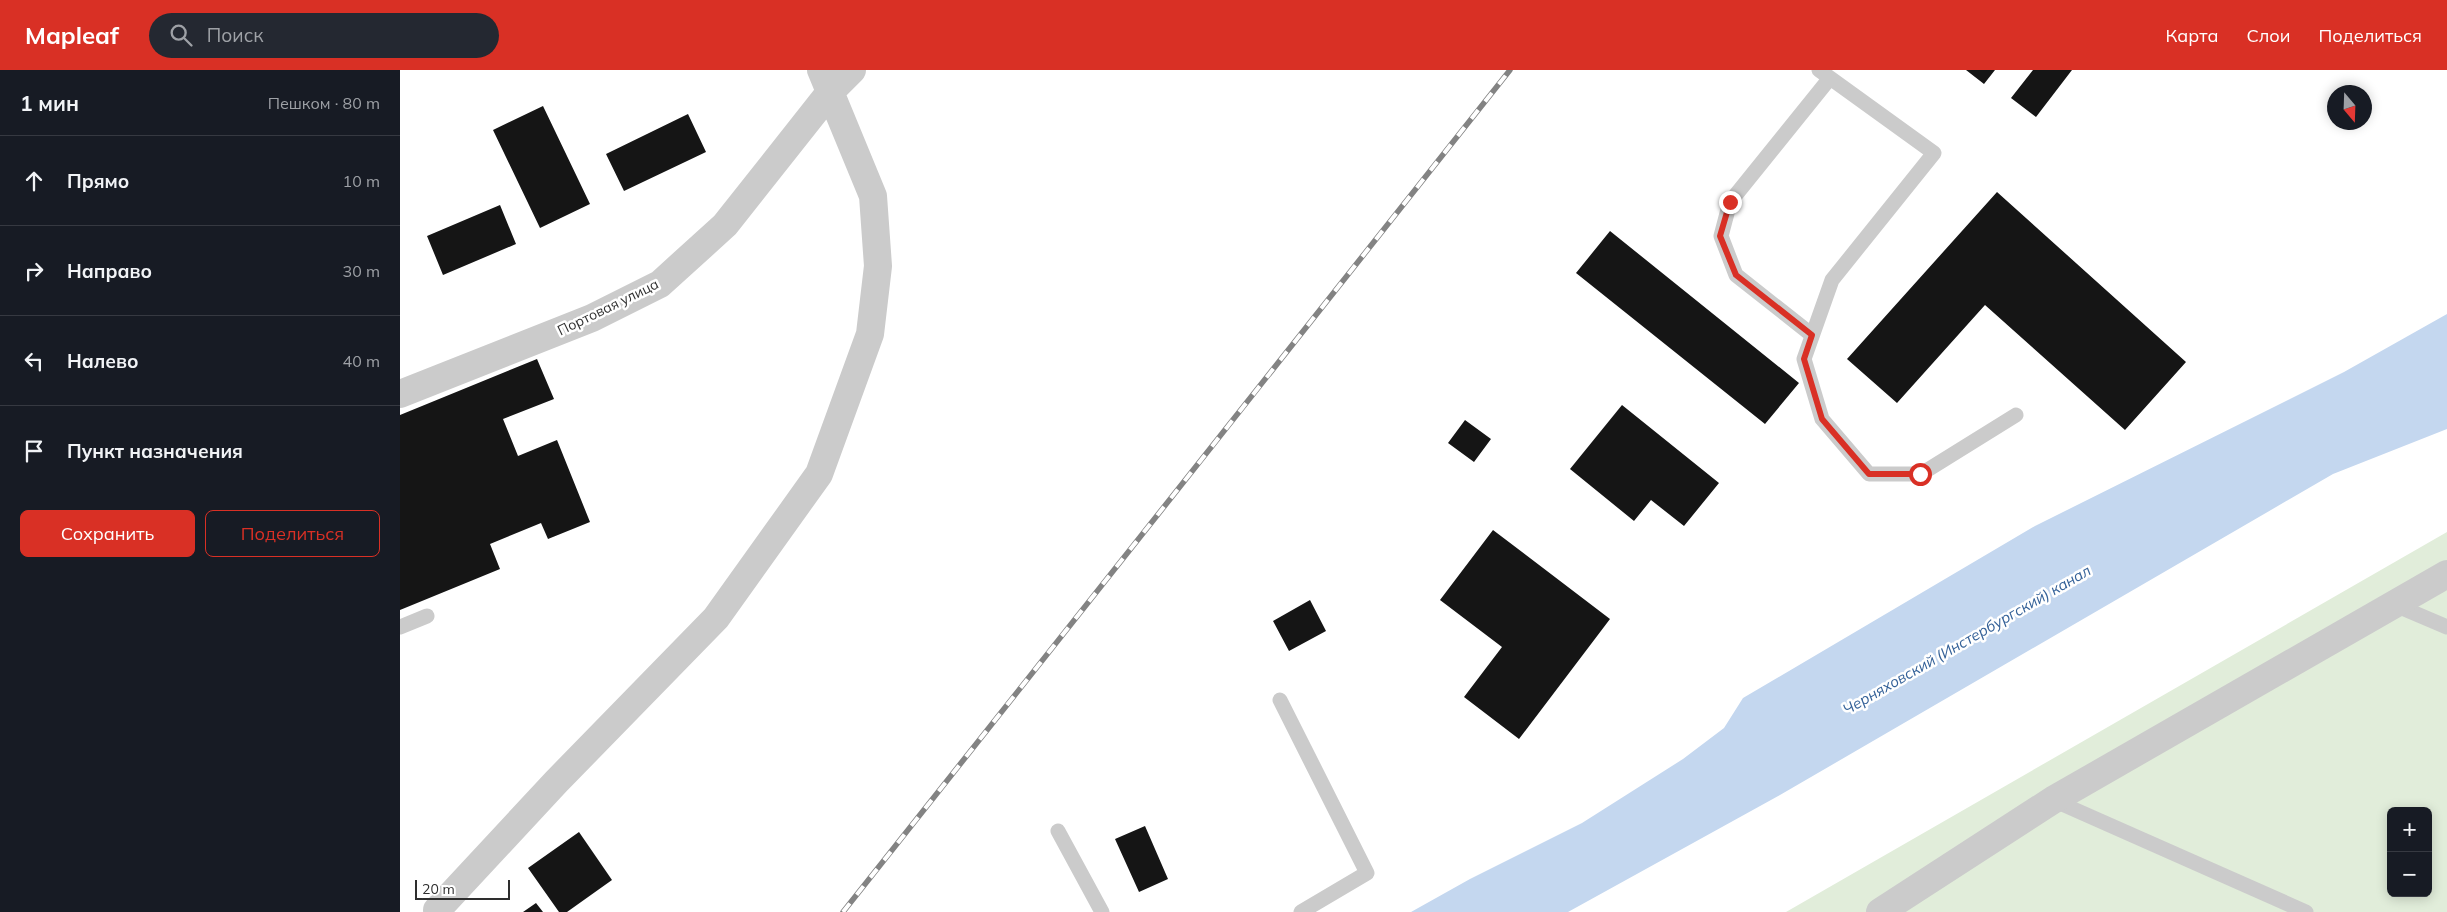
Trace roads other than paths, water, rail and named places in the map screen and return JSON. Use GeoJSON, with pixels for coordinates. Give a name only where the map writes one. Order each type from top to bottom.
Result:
{"type":"FeatureCollection","features":[{"type":"Feature","properties":{"kind":"street","name":"Портовая улица"},"geometry":{"type":"LineString","coordinates":[[400,394],[592,318],[660,284],[725,225],[826,80],[852,70]]}},
{"type":"Feature","properties":{"kind":"street"},"geometry":{"type":"LineString","coordinates":[[437,911],[556,782],[716,618],[819,474],[870,334],[878,266],[874,196],[826,80]]}},
{"type":"Feature","properties":{"kind":"street"},"geometry":{"type":"LineString","coordinates":[[1880,912],[2053,800],[2447,574]]}},
{"type":"Feature","properties":{"kind":"lane"},"geometry":{"type":"LineString","coordinates":[[1812,335],[1736,275],[1720,236],[1730,202],[1824,74],[1934,153],[1832,280],[1804,359],[1822,419],[1869,474],[1920,474],[2016,415]]}},
{"type":"Feature","properties":{"kind":"lane"},"geometry":{"type":"LineString","coordinates":[[2393,604],[2447,626]]}},
{"type":"Feature","properties":{"kind":"lane"},"geometry":{"type":"LineString","coordinates":[[400,628],[427,616]]}},
{"type":"Feature","properties":{"kind":"lane"},"geometry":{"type":"LineString","coordinates":[[1280,700],[1367,873],[1302,912]]}},
{"type":"Feature","properties":{"kind":"lane"},"geometry":{"type":"LineString","coordinates":[[2053,800],[2306,912]]}},
{"type":"Feature","properties":{"kind":"lane"},"geometry":{"type":"LineString","coordinates":[[1058,831],[1102,912]]}},
{"type":"Feature","properties":{"kind":"water","name":"Черняховский (Инстербургский) канал"},"geometry":{"type":"Polygon","coordinates":[[[2447,314],[2447,429],[2333,474],[1780,795],[1568,912],[1411,912],[1470,879],[1582,823],[1683,759],[1724,728],[1743,698],[2035,526],[2344,372],[2447,314]]]}},
{"type":"Feature","properties":{"kind":"railway"},"geometry":{"type":"LineString","coordinates":[[843,912],[1510,70]]}}]}
